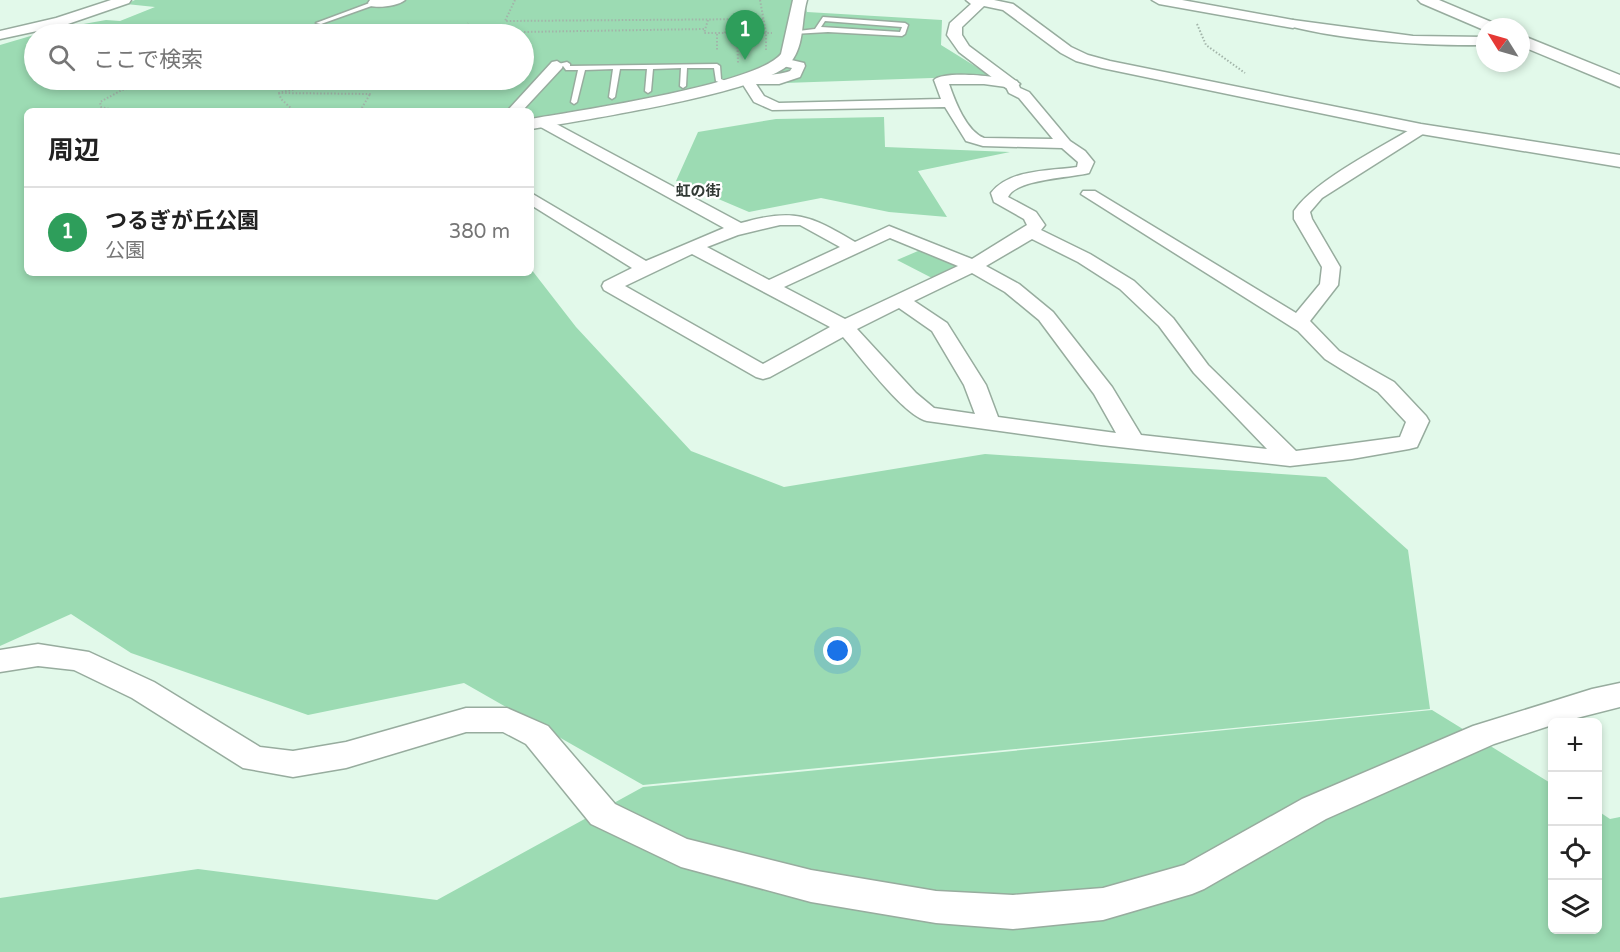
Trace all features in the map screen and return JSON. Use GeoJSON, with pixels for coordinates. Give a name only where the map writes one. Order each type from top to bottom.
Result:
{"type":"FeatureCollection","features":[{"type":"Feature","properties":{"kind":"main road"},"geometry":{"type":"LineString","coordinates":[[1426,0],[1476,21]]}},
{"type":"Feature","properties":{"kind":"main road"},"geometry":{"type":"LineString","coordinates":[[1530,44],[1620,82]]}},
{"type":"Feature","properties":{"kind":"street"},"geometry":{"type":"LineString","coordinates":[[51,24],[124,0]]}},
{"type":"Feature","properties":{"kind":"street"},"geometry":{"type":"LineString","coordinates":[[375,3],[398,0]]}},
{"type":"Feature","properties":{"kind":"street"},"geometry":{"type":"LineString","coordinates":[[537,123],[739,82],[783,62],[791,49],[796,9],[800,0]]}},
{"type":"Feature","properties":{"kind":"street"},"geometry":{"type":"LineString","coordinates":[[853,248],[803,220],[783,218],[763,221],[738,229],[611,286],[763,373],[845,327],[973,266],[1031,232],[1036,225],[1030,216],[1000,199],[999,193],[1020,181],[1083,170],[1086,162],[1080,154],[1065,144],[1024,95],[1014,90],[1012,84],[964,49],[954,35],[955,26],[979,0],[1008,7],[1066,50],[1082,58],[1421,129],[1620,161]]}},
{"type":"Feature","properties":{"kind":"street"},"geometry":{"type":"LineString","coordinates":[[1159,0],[1293,24],[1399,37],[1476,41]]}},
{"type":"Feature","properties":{"kind":"street"},"geometry":{"type":"LineString","coordinates":[[0,35],[24,30]]}},
{"type":"Feature","properties":{"kind":"street"},"geometry":{"type":"LineString","coordinates":[[534,89],[557,64]]}},
{"type":"Feature","properties":{"kind":"street"},"geometry":{"type":"LineString","coordinates":[[1012,84],[984,80],[941,80],[949,103],[971,138],[983,142],[1065,144]]}},
{"type":"Feature","properties":{"kind":"street"},"geometry":{"type":"LineString","coordinates":[[739,82],[759,99],[777,107],[949,103]]}},
{"type":"Feature","properties":{"kind":"street"},"geometry":{"type":"LineString","coordinates":[[517,108],[533,90]]}},
{"type":"Feature","properties":{"kind":"street"},"geometry":{"type":"LineString","coordinates":[[537,123],[738,229]]}},
{"type":"Feature","properties":{"kind":"street"},"geometry":{"type":"LineString","coordinates":[[1298,323],[1329,285],[1331,267],[1303,219],[1302,211],[1316,195],[1421,129]]}},
{"type":"Feature","properties":{"kind":"street"},"geometry":{"type":"LineString","coordinates":[[694,248],[845,327],[908,398],[927,414],[1290,459],[1352,452],[1409,442],[1418,421],[1386,387],[1332,355],[1298,323],[1089,194]]}},
{"type":"Feature","properties":{"kind":"street"},"geometry":{"type":"LineString","coordinates":[[534,200],[646,269]]}},
{"type":"Feature","properties":{"kind":"street"},"geometry":{"type":"LineString","coordinates":[[769,287],[864,245],[889,231],[973,266],[1012,288],[1046,316],[1104,392],[1132,440]]}},
{"type":"Feature","properties":{"kind":"street"},"geometry":{"type":"LineString","coordinates":[[1031,232],[1084,258],[1126,285],[1166,322],[1202,369],[1290,459]]}},
{"type":"Feature","properties":{"kind":"street"},"geometry":{"type":"LineString","coordinates":[[901,302],[940,327],[975,385],[989,422]]}},
{"type":"Feature","properties":{"kind":"street"},"geometry":{"type":"LineString","coordinates":[[0,661],[38,655],[79,660],[143,690],[254,759],[293,765],[346,755],[466,720],[507,720],[537,735],[603,814],[681,852],[812,886],[936,907],[1013,912],[1103,904],[1192,878],[1314,809],[1484,735],[1592,701],[1620,695]]}},
{"type":"Feature","properties":{"kind":"lane"},"geometry":{"type":"LineString","coordinates":[[320,23],[375,3]]}},
{"type":"Feature","properties":{"kind":"lane"},"geometry":{"type":"LineString","coordinates":[[794,32],[828,30],[902,34],[905,25],[823,19],[817,28],[828,30]]}},
{"type":"Feature","properties":{"kind":"lane"},"geometry":{"type":"LineString","coordinates":[[557,64],[567,64],[566,68],[717,66],[718,80],[739,82]]}},
{"type":"Feature","properties":{"kind":"lane"},"geometry":{"type":"LineString","coordinates":[[683,86],[684,66]]}},
{"type":"Feature","properties":{"kind":"lane"},"geometry":{"type":"LineString","coordinates":[[612,97],[617,67]]}},
{"type":"Feature","properties":{"kind":"lane"},"geometry":{"type":"LineString","coordinates":[[648,91],[650,67]]}},
{"type":"Feature","properties":{"kind":"lane"},"geometry":{"type":"LineString","coordinates":[[574,102],[582,68]]}},
{"type":"Feature","properties":{"kind":"path"},"geometry":{"type":"LineString","coordinates":[[515,0],[505,21],[764,19]]}},
{"type":"Feature","properties":{"kind":"path"},"geometry":{"type":"LineString","coordinates":[[760,0],[766,33]]}},
{"type":"Feature","properties":{"kind":"path"},"geometry":{"type":"LineString","coordinates":[[1185,5],[1195,20],[1206,45],[1250,76],[1271,97]]}},
{"type":"Feature","properties":{"kind":"path"},"geometry":{"type":"LineString","coordinates":[[725,33],[727,27],[764,19]]}},
{"type":"Feature","properties":{"kind":"path"},"geometry":{"type":"LineString","coordinates":[[574,30],[582,20]]}},
{"type":"Feature","properties":{"kind":"path"},"geometry":{"type":"LineString","coordinates":[[708,20],[704,33],[753,33]]}},
{"type":"Feature","properties":{"kind":"path"},"geometry":{"type":"LineString","coordinates":[[534,31],[705,29]]}},
{"type":"Feature","properties":{"kind":"path"},"geometry":{"type":"LineString","coordinates":[[737,33],[739,82]]}},
{"type":"Feature","properties":{"kind":"path"},"geometry":{"type":"LineString","coordinates":[[108,108],[101,106],[100,102],[104,97],[126,90]]}},
{"type":"Feature","properties":{"kind":"path"},"geometry":{"type":"LineString","coordinates":[[279,93],[292,90]]}},
{"type":"Feature","properties":{"kind":"path"},"geometry":{"type":"LineString","coordinates":[[279,93],[281,99],[291,108]]}},
{"type":"Feature","properties":{"kind":"path"},"geometry":{"type":"LineString","coordinates":[[279,93],[371,94],[362,108]]}},
{"type":"Feature","properties":{"kind":"green space"},"geometry":{"type":"Polygon","coordinates":[[[135,0],[804,0],[807,12],[942,20],[941,45],[991,76],[728,87],[534,123],[534,108],[24,108],[24,276],[534,276],[534,273],[576,327],[691,451],[784,487],[985,454],[1326,477],[1408,550],[1430,709],[643,785],[464,683],[308,715],[131,653],[71,614],[0,646],[0,45],[24,38],[24,90],[534,90],[534,24],[84,24],[106,20],[120,21],[155,7],[126,4],[135,0]]]}},
{"type":"Feature","properties":{"kind":"green space"},"geometry":{"type":"Polygon","coordinates":[[[884,117],[885,147],[1010,152],[918,171],[947,217],[889,212],[821,198],[749,212],[676,181],[698,132],[776,119],[884,117]]]}},
{"type":"Feature","properties":{"kind":"green space"},"geometry":{"type":"Polygon","coordinates":[[[925,248],[960,265],[932,278],[897,260],[925,248]]]}},
{"type":"Feature","properties":{"kind":"green space"},"geometry":{"type":"Polygon","coordinates":[[[1432,710],[1548,782],[1548,934],[1602,934],[1602,814],[1610,819],[1620,817],[1620,952],[0,952],[0,898],[198,869],[437,900],[643,787],[1432,710]]]}},
{"type":"Feature","properties":{"kind":"place","name":"つるぎが丘公園"},"geometry":{"type":"Point","coordinates":[745,60]}},
{"type":"Feature","properties":{"kind":"district","name":"虹の街"},"geometry":{"type":"Point","coordinates":[698,191]}}]}
